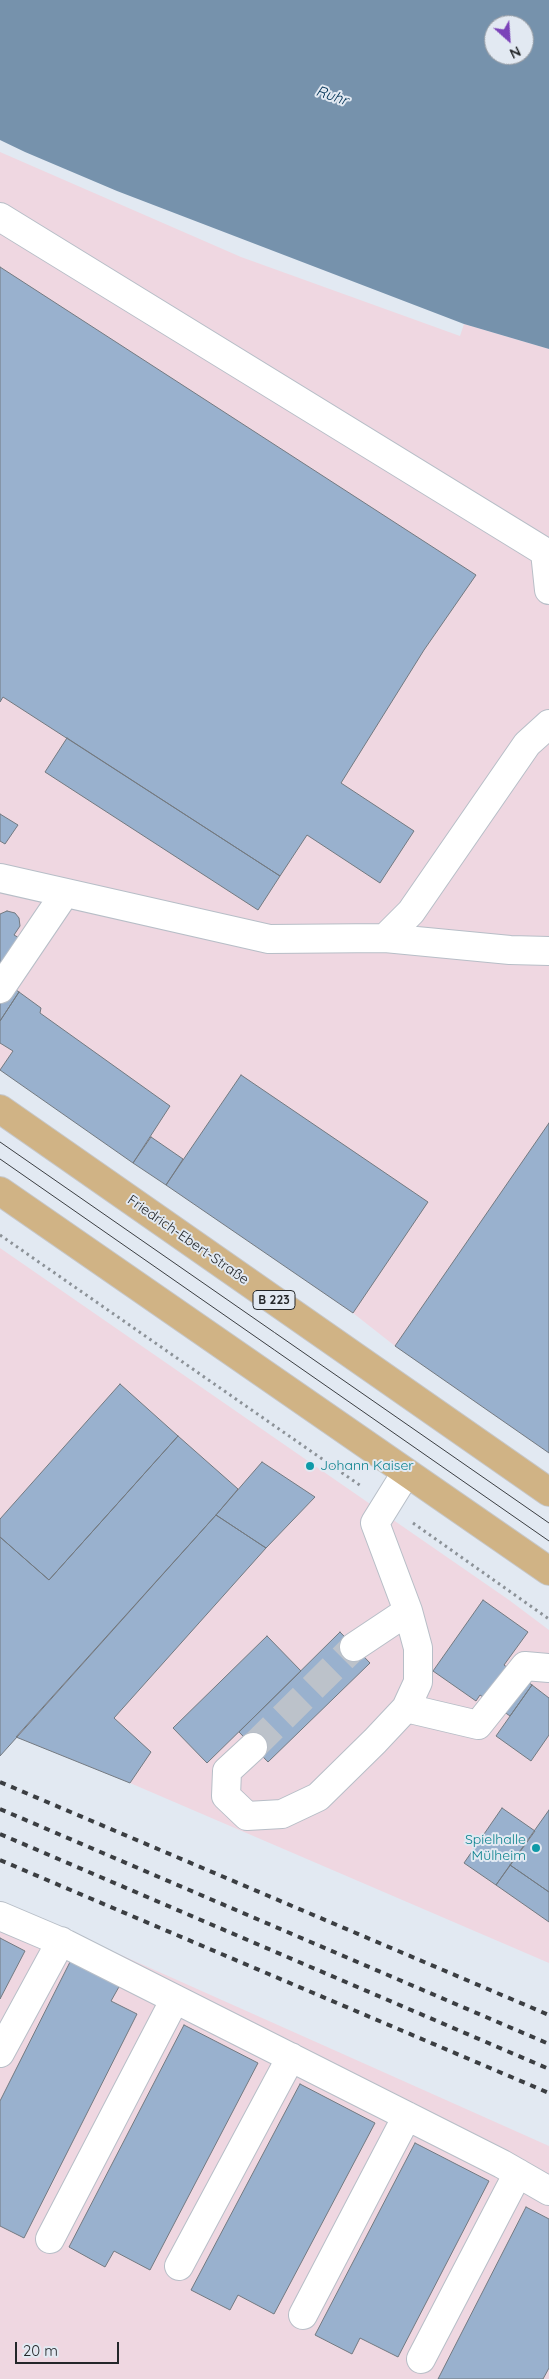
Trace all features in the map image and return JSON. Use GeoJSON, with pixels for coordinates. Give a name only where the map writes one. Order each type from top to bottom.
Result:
{"type":"FeatureCollection","features":[{"type":"Feature","properties":{"kind":"main road","name":"Friedrich-Ebert-Straße"},"geometry":{"type":"LineString","coordinates":[[0,1109],[549,1492]]}},
{"type":"Feature","properties":{"kind":"main road"},"geometry":{"type":"LineString","coordinates":[[0,1191],[549,1571]]}},
{"type":"Feature","properties":{"kind":"lane"},"geometry":{"type":"LineString","coordinates":[[0,217],[547,552],[549,590]]}},
{"type":"Feature","properties":{"kind":"lane"},"geometry":{"type":"LineString","coordinates":[[386,938],[410,912],[527,744],[549,724]]}},
{"type":"Feature","properties":{"kind":"lane"},"geometry":{"type":"LineString","coordinates":[[0,878],[269,938],[386,938],[510,950],[549,951]]}},
{"type":"Feature","properties":{"kind":"lane"},"geometry":{"type":"LineString","coordinates":[[0,989],[64,893]]}},
{"type":"Feature","properties":{"kind":"lane"},"geometry":{"type":"LineString","coordinates":[[253,1747],[227,1771],[226,1796],[247,1816],[282,1814],[318,1798],[406,1708],[418,1682],[418,1648],[408,1611],[375,1523],[406,1473]]}},
{"type":"Feature","properties":{"kind":"lane"},"geometry":{"type":"LineString","coordinates":[[354,1647],[408,1611]]}},
{"type":"Feature","properties":{"kind":"lane"},"geometry":{"type":"LineString","coordinates":[[406,1708],[478,1725],[525,1666],[549,1668]]}},
{"type":"Feature","properties":{"kind":"lane"},"geometry":{"type":"LineString","coordinates":[[0,1916],[61,1941],[407,2116],[549,2191]]}},
{"type":"Feature","properties":{"kind":"lane"},"geometry":{"type":"LineString","coordinates":[[0,2053],[61,1941]]}},
{"type":"Feature","properties":{"kind":"lane"},"geometry":{"type":"LineString","coordinates":[[50,2239],[175,1999]]}},
{"type":"Feature","properties":{"kind":"lane"},"geometry":{"type":"LineString","coordinates":[[179,2266],[291,2057]]}},
{"type":"Feature","properties":{"kind":"lane"},"geometry":{"type":"LineString","coordinates":[[303,2315],[407,2116]]}},
{"type":"Feature","properties":{"kind":"lane"},"geometry":{"type":"LineString","coordinates":[[421,2359],[518,2173]]}},
{"type":"Feature","properties":{"kind":"path"},"geometry":{"type":"LineString","coordinates":[[0,1235],[549,1620]]}},
{"type":"Feature","properties":{"kind":"shaded area"},"geometry":{"type":"Polygon","coordinates":[[[0,152],[241,257],[460,336],[464,324],[549,349],[549,1453],[395,1346],[353,1313],[0,1070],[0,152]]]}},
{"type":"Feature","properties":{"kind":"shaded area"},"geometry":{"type":"Polygon","coordinates":[[[0,1248],[509,1600],[549,1630],[549,1963],[130,1783],[16,1737],[0,1756],[0,1248]]]}},
{"type":"Feature","properties":{"kind":"shaded area"},"geometry":{"type":"Polygon","coordinates":[[[0,1901],[549,2146],[549,2379],[0,2379],[0,1901]]]}},
{"type":"Feature","properties":{"kind":"water","name":"Ruhr"},"geometry":{"type":"Polygon","coordinates":[[[0,0],[549,0],[549,349],[464,324],[117,191],[0,140],[0,0]]]}},
{"type":"Feature","properties":{"kind":"building"},"geometry":{"type":"Polygon","coordinates":[[[0,267],[476,575],[424,650],[341,783],[414,831],[380,883],[307,835],[280,876],[3,697],[0,702],[0,267]]]}},
{"type":"Feature","properties":{"kind":"building"},"geometry":{"type":"Polygon","coordinates":[[[67,738],[280,876],[258,910],[45,772],[67,738]]]}},
{"type":"Feature","properties":{"kind":"building"},"geometry":{"type":"Polygon","coordinates":[[[0,814],[18,825],[5,844],[0,841],[0,814]]]}},
{"type":"Feature","properties":{"kind":"building"},"geometry":{"type":"Polygon","coordinates":[[[7,911],[15,913],[19,918],[20,926],[14,935],[21,939],[0,970],[0,914],[7,911]]]}},
{"type":"Feature","properties":{"kind":"building"},"geometry":{"type":"Polygon","coordinates":[[[0,979],[19,992],[0,1021],[0,979]]]}},
{"type":"Feature","properties":{"kind":"building"},"geometry":{"type":"Polygon","coordinates":[[[19,992],[41,1008],[40,1013],[170,1106],[133,1163],[0,1070],[13,1051],[0,1043],[0,1021],[19,992]]]}},
{"type":"Feature","properties":{"kind":"building"},"geometry":{"type":"Polygon","coordinates":[[[241,1075],[428,1202],[353,1313],[166,1185],[241,1075]]]}},
{"type":"Feature","properties":{"kind":"building"},"geometry":{"type":"Polygon","coordinates":[[[549,1123],[549,1453],[395,1346],[549,1123]]]}},
{"type":"Feature","properties":{"kind":"building"},"geometry":{"type":"Polygon","coordinates":[[[151,1137],[183,1159],[166,1185],[133,1163],[151,1137]]]}},
{"type":"Feature","properties":{"kind":"building"},"geometry":{"type":"Polygon","coordinates":[[[120,1384],[178,1436],[49,1580],[0,1537],[0,1519],[120,1384]]]}},
{"type":"Feature","properties":{"kind":"building"},"geometry":{"type":"Polygon","coordinates":[[[178,1436],[238,1489],[0,1756],[0,1537],[49,1580],[178,1436]]]}},
{"type":"Feature","properties":{"kind":"building"},"geometry":{"type":"Polygon","coordinates":[[[262,1462],[315,1497],[266,1548],[216,1515],[262,1462]]]}},
{"type":"Feature","properties":{"kind":"building"},"geometry":{"type":"Polygon","coordinates":[[[216,1515],[266,1548],[114,1718],[151,1752],[130,1783],[16,1737],[216,1515]]]}},
{"type":"Feature","properties":{"kind":"building"},"geometry":{"type":"Polygon","coordinates":[[[483,1600],[528,1632],[504,1665],[532,1685],[510,1716],[480,1695],[476,1701],[433,1671],[483,1600]]]}},
{"type":"Feature","properties":{"kind":"building"},"geometry":{"type":"Polygon","coordinates":[[[340,1632],[370,1663],[268,1762],[239,1732],[340,1632]]]}},
{"type":"Feature","properties":{"kind":"building"},"geometry":{"type":"Polygon","coordinates":[[[267,1636],[301,1671],[207,1763],[173,1728],[267,1636]]]}},
{"type":"Feature","properties":{"kind":"building"},"geometry":{"type":"Polygon","coordinates":[[[532,1685],[549,1698],[549,1735],[531,1761],[496,1736],[532,1685]]]}},
{"type":"Feature","properties":{"kind":"building"},"geometry":{"type":"Polygon","coordinates":[[[502,1808],[535,1831],[496,1885],[464,1863],[502,1808]]]}},
{"type":"Feature","properties":{"kind":"building","name":"Spielhalle Mülheim"},"geometry":{"type":"Polygon","coordinates":[[[549,1810],[549,1892],[510,1865],[549,1810]]]}},
{"type":"Feature","properties":{"kind":"building"},"geometry":{"type":"Polygon","coordinates":[[[510,1865],[549,1892],[549,1922],[496,1885],[510,1865]]]}},
{"type":"Feature","properties":{"kind":"building"},"geometry":{"type":"Polygon","coordinates":[[[0,1938],[25,1951],[0,1999],[0,1938]]]}},
{"type":"Feature","properties":{"kind":"building"},"geometry":{"type":"Polygon","coordinates":[[[71,1960],[120,1985],[111,2001],[137,2014],[24,2238],[0,2226],[0,2101],[71,1960]]]}},
{"type":"Feature","properties":{"kind":"building"},"geometry":{"type":"Polygon","coordinates":[[[184,2025],[258,2063],[150,2270],[114,2251],[105,2267],[69,2247],[184,2025]]]}},
{"type":"Feature","properties":{"kind":"building"},"geometry":{"type":"Polygon","coordinates":[[[300,2084],[375,2123],[274,2314],[238,2295],[230,2310],[191,2290],[300,2084]]]}},
{"type":"Feature","properties":{"kind":"building"},"geometry":{"type":"Polygon","coordinates":[[[415,2143],[489,2181],[398,2357],[360,2338],[352,2354],[315,2335],[415,2143]]]}},
{"type":"Feature","properties":{"kind":"building"},"geometry":{"type":"Polygon","coordinates":[[[526,2207],[549,2219],[549,2368],[543,2379],[438,2379],[526,2207]]]}},
{"type":"Feature","properties":{"kind":"tunnel"},"geometry":{"type":"LineString","coordinates":[[253,1747],[354,1647]]}},
{"type":"Feature","properties":{"kind":"tram line"},"geometry":{"type":"LineString","coordinates":[[0,1142],[549,1523]]}},
{"type":"Feature","properties":{"kind":"tram line"},"geometry":{"type":"LineString","coordinates":[[0,1159],[549,1541]]}},
{"type":"Feature","properties":{"kind":"railway"},"geometry":{"type":"LineString","coordinates":[[0,1782],[549,2015]]}},
{"type":"Feature","properties":{"kind":"railway"},"geometry":{"type":"LineString","coordinates":[[0,1809],[549,2044]]}},
{"type":"Feature","properties":{"kind":"railway"},"geometry":{"type":"LineString","coordinates":[[0,1834],[549,2069]]}},
{"type":"Feature","properties":{"kind":"railway"},"geometry":{"type":"LineString","coordinates":[[0,1860],[549,2093]]}},
{"type":"Feature","properties":{"kind":"place","name":"Johann Kaiser"},"geometry":{"type":"Point","coordinates":[310,1466]}},
{"type":"Feature","properties":{"kind":"place","name":"Spielhalle Mülheim"},"geometry":{"type":"Point","coordinates":[536,1848]}}]}
